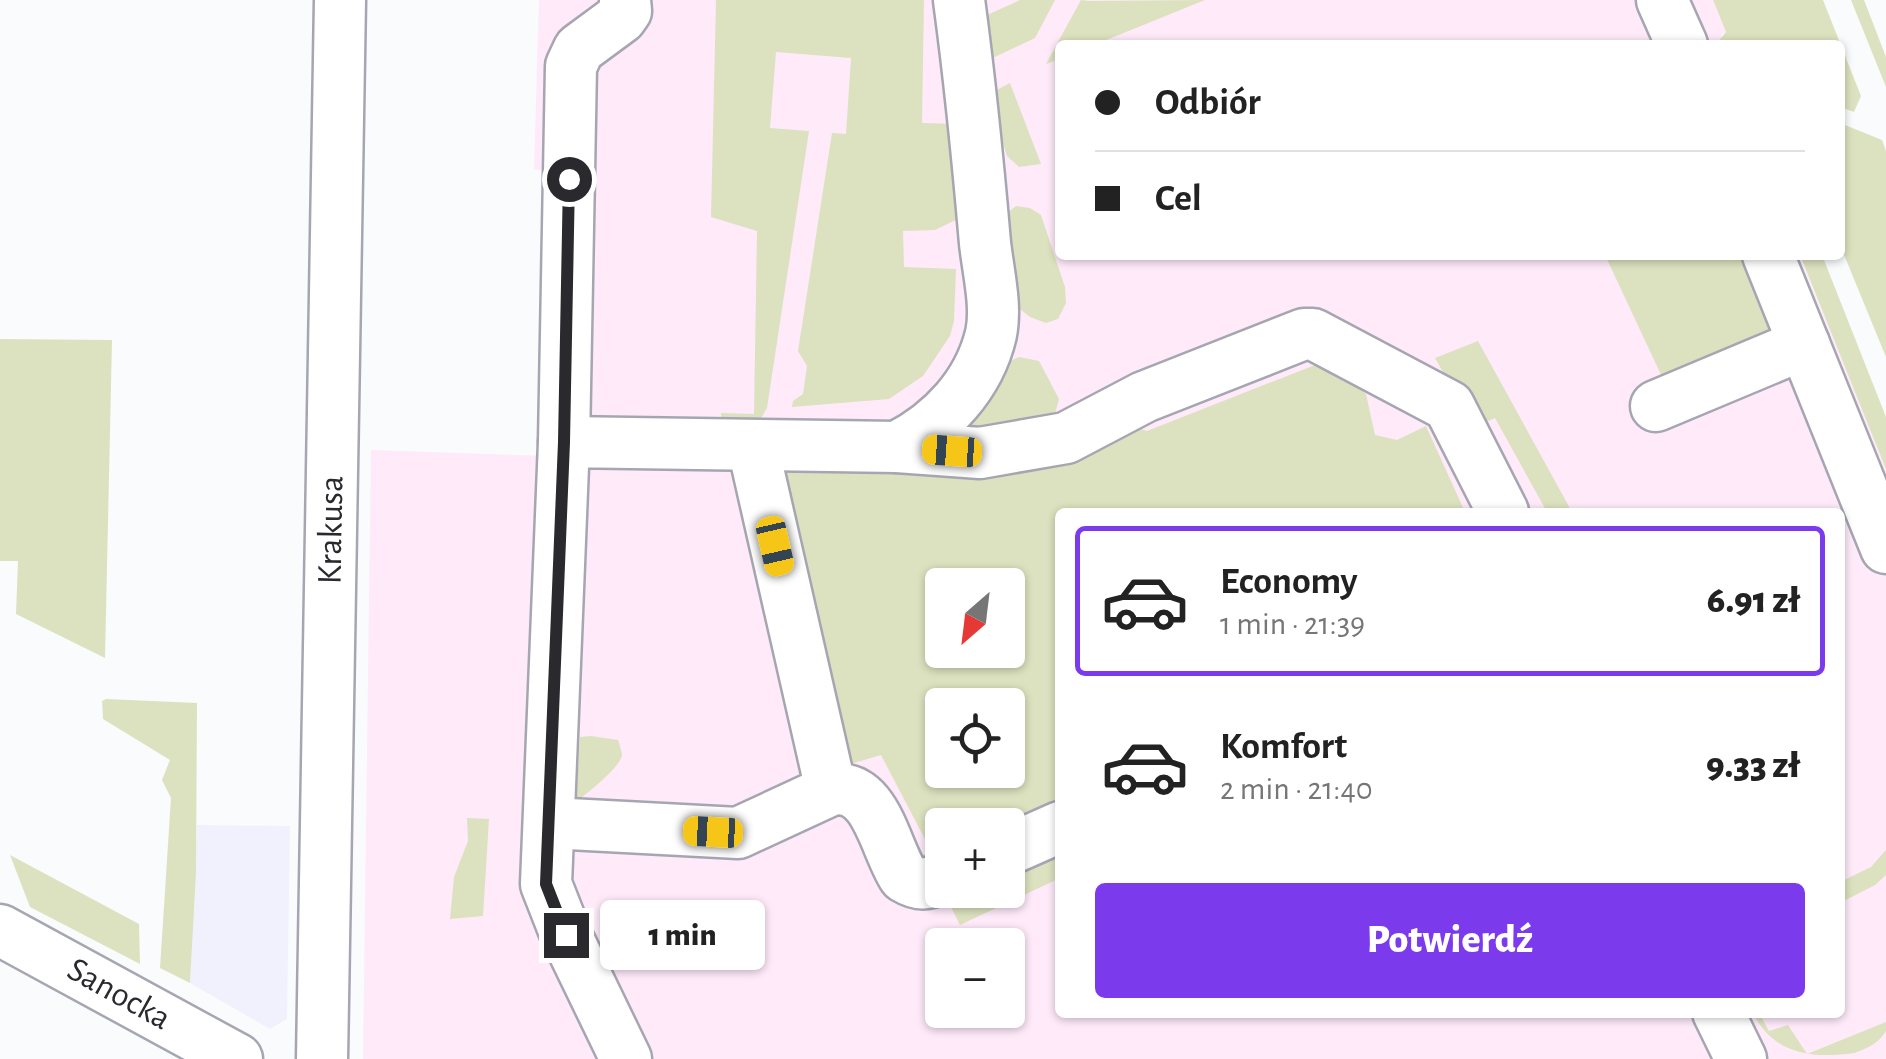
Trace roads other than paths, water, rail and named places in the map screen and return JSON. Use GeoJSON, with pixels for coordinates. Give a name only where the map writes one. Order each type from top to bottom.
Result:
{"type":"FeatureCollection","features":[{"type":"Feature","properties":{"kind":"street","name":"Krakusa"},"geometry":{"type":"LineString","coordinates":[[322,1059],[340,0]]}},
{"type":"Feature","properties":{"kind":"street"},"geometry":{"type":"LineString","coordinates":[[625,0],[626,11],[621,18],[579,49],[571,66],[564,442],[546,884],[626,1059]]}},
{"type":"Feature","properties":{"kind":"street"},"geometry":{"type":"LineString","coordinates":[[897,447],[927,432],[974,379],[992,330],[975,130],[958,0]]}},
{"type":"Feature","properties":{"kind":"street"},"geometry":{"type":"LineString","coordinates":[[1662,0],[1680,40]]}},
{"type":"Feature","properties":{"kind":"street"},"geometry":{"type":"LineString","coordinates":[[1770,260],[1886,548]]}},
{"type":"Feature","properties":{"kind":"street"},"geometry":{"type":"LineString","coordinates":[[564,442],[897,447],[980,453],[1066,438],[1144,398],[1304,334],[1313,334],[1449,406],[1501,508]]}},
{"type":"Feature","properties":{"kind":"street"},"geometry":{"type":"LineString","coordinates":[[1656,406],[1804,344]]}},
{"type":"Feature","properties":{"kind":"street"},"geometry":{"type":"LineString","coordinates":[[753,447],[831,790]]}},
{"type":"Feature","properties":{"kind":"street"},"geometry":{"type":"LineString","coordinates":[[550,823],[738,833],[831,790],[852,790],[868,802],[904,877],[925,885]]}},
{"type":"Feature","properties":{"kind":"street"},"geometry":{"type":"LineString","coordinates":[[1025,842],[1055,829]]}},
{"type":"Feature","properties":{"kind":"street","name":"Sanocka"},"geometry":{"type":"LineString","coordinates":[[0,930],[237,1059]]}},
{"type":"Feature","properties":{"kind":"street"},"geometry":{"type":"LineString","coordinates":[[1721,1018],[1741,1059]]}}]}
